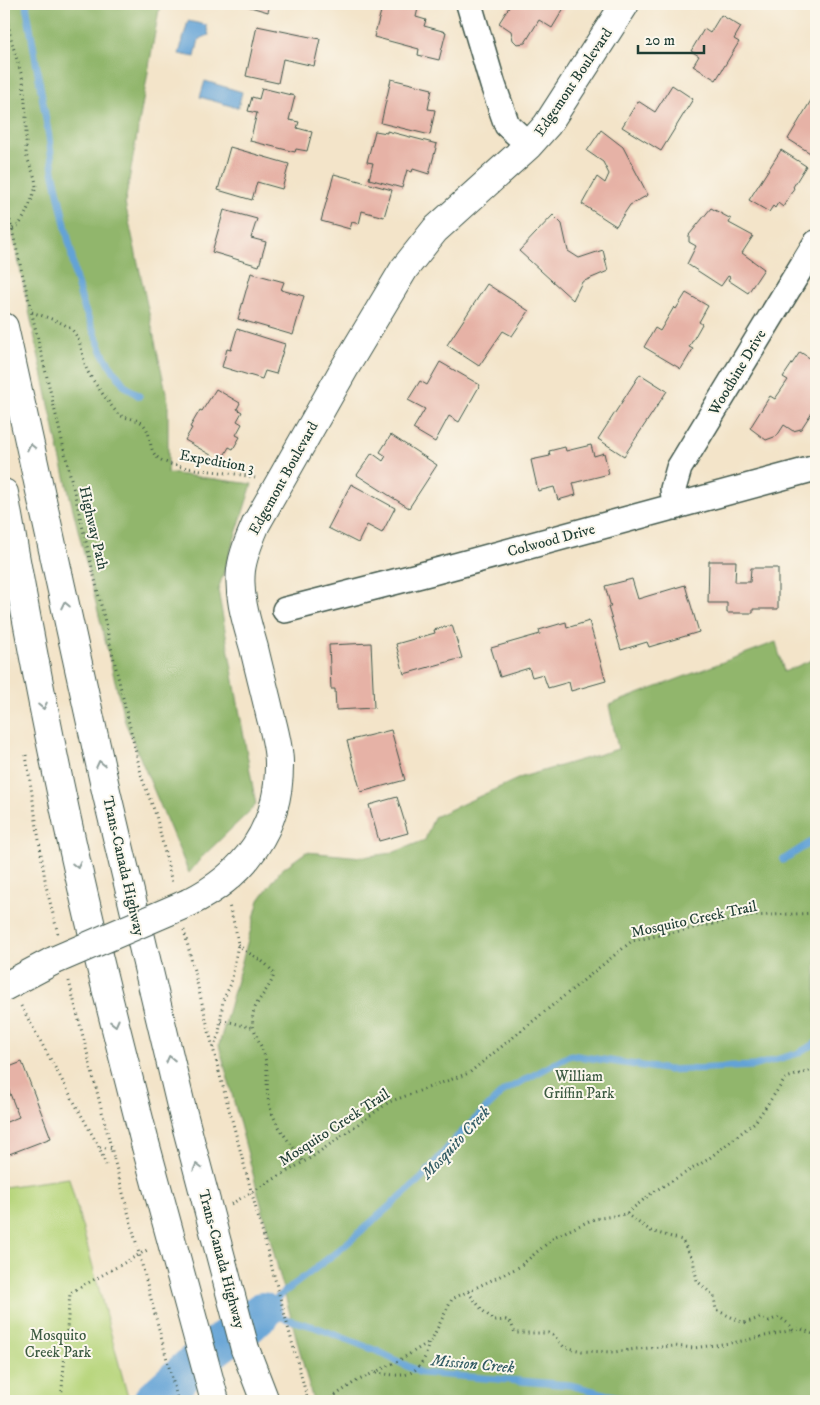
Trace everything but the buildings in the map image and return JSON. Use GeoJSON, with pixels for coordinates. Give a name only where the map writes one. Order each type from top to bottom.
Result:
{"type":"FeatureCollection","features":[{"type":"Feature","properties":{"kind":"main road","name":"Edgemont Boulevard"},"geometry":{"type":"LineString","coordinates":[[5,986],[60,959],[182,907],[208,893],[227,880],[255,850],[272,817],[278,786],[279,762],[275,736],[241,599],[241,570],[247,544],[256,524],[344,369],[404,269],[435,230],[529,145],[547,125],[625,4]]}},
{"type":"Feature","properties":{"kind":"main road","name":"Trans-Canada Highway"},"geometry":{"type":"LineString","coordinates":[[4,327],[106,791],[181,1106],[260,1401]]}},
{"type":"Feature","properties":{"kind":"main road"},"geometry":{"type":"LineString","coordinates":[[4,493],[63,802],[99,960],[145,1143],[215,1401]]}},
{"type":"Feature","properties":{"kind":"main road"},"geometry":{"type":"LineString","coordinates":[[145,1143],[198,1401]]}},
{"type":"Feature","properties":{"kind":"main road"},"geometry":{"type":"LineString","coordinates":[[246,1349],[265,1401]]}},
{"type":"Feature","properties":{"kind":"street"},"geometry":{"type":"LineString","coordinates":[[469,4],[493,86],[507,125],[529,145]]}},
{"type":"Feature","properties":{"kind":"street","name":"Woodbine Drive"},"geometry":{"type":"LineString","coordinates":[[675,506],[673,489],[678,468],[816,243]]}},
{"type":"Feature","properties":{"kind":"street","name":"Colwood Drive"},"geometry":{"type":"LineString","coordinates":[[285,610],[816,468]]}},
{"type":"Feature","properties":{"kind":"path"},"geometry":{"type":"LineString","coordinates":[[6,4],[12,43],[23,80],[26,113],[26,155],[35,178],[36,187],[24,218],[19,225],[12,229]]}},
{"type":"Feature","properties":{"kind":"path","name":"Highway Path"},"geometry":{"type":"LineString","coordinates":[[4,196],[142,778],[156,815],[168,863],[182,907],[219,1072],[308,1401]]}},
{"type":"Feature","properties":{"kind":"path","name":"Expedition 3"},"geometry":{"type":"LineString","coordinates":[[31,312],[72,330],[77,337],[87,371],[95,383],[118,414],[142,423],[149,433],[152,450],[159,458],[177,466],[241,474],[278,486]]}},
{"type":"Feature","properties":{"kind":"path"},"geometry":{"type":"LineString","coordinates":[[25,751],[46,886],[60,959],[178,1401]]}},
{"type":"Feature","properties":{"kind":"path"},"geometry":{"type":"LineString","coordinates":[[213,1048],[219,1034],[223,1000],[231,984],[238,944],[228,902]]}},
{"type":"Feature","properties":{"kind":"path","name":"Mosquito Creek Trail"},"geometry":{"type":"LineString","coordinates":[[225,1207],[303,1162],[389,1102],[470,1073],[632,941],[751,916],[816,913]]}},
{"type":"Feature","properties":{"kind":"path"},"geometry":{"type":"LineString","coordinates":[[238,944],[264,963],[274,974],[272,983],[256,1005],[252,1021],[266,1059],[267,1094],[270,1108],[278,1126],[303,1162]]}},
{"type":"Feature","properties":{"kind":"path"},"geometry":{"type":"LineString","coordinates":[[5,986],[27,1015],[100,1147],[106,1166]]}},
{"type":"Feature","properties":{"kind":"path"},"geometry":{"type":"LineString","coordinates":[[221,1022],[230,1021],[242,1026],[253,1027]]}},
{"type":"Feature","properties":{"kind":"path"},"geometry":{"type":"LineString","coordinates":[[375,1373],[405,1376],[411,1374],[424,1358],[452,1299],[519,1267],[556,1236],[594,1219],[626,1214],[652,1192],[707,1160],[755,1122],[786,1078],[816,1069]]}},
{"type":"Feature","properties":{"kind":"path"},"geometry":{"type":"LineString","coordinates":[[100,1147],[112,1149]]}},
{"type":"Feature","properties":{"kind":"path"},"geometry":{"type":"LineString","coordinates":[[626,1214],[651,1231],[682,1240],[693,1260],[696,1281],[714,1296],[716,1310],[744,1323],[760,1318],[769,1321],[779,1317],[789,1324],[793,1330]]}},
{"type":"Feature","properties":{"kind":"path"},"geometry":{"type":"LineString","coordinates":[[61,1401],[70,1293],[156,1245]]}},
{"type":"Feature","properties":{"kind":"path"},"geometry":{"type":"LineString","coordinates":[[468,1292],[483,1311],[495,1321],[506,1320],[511,1323],[515,1333],[548,1333],[554,1336],[564,1347],[582,1351],[614,1352],[674,1346],[694,1348],[737,1342],[801,1329],[816,1335]]}},
{"type":"Feature","properties":{"kind":"path"},"geometry":{"type":"LineString","coordinates":[[327,1401],[355,1382],[398,1362],[431,1341]]}},
{"type":"Feature","properties":{"kind":"green space"},"geometry":{"type":"Polygon","coordinates":[[[4,4],[160,4],[125,203],[168,401],[168,473],[252,484],[218,590],[256,805],[201,858],[189,873],[125,722],[59,452],[4,193],[4,4]]]}},
{"type":"Feature","properties":{"kind":"green space","name":"William Griffin Park"},"geometry":{"type":"Polygon","coordinates":[[[776,642],[784,672],[816,658],[816,1401],[313,1401],[219,1045],[259,900],[281,870],[306,852],[362,857],[392,853],[425,840],[434,817],[522,777],[618,749],[609,705],[776,642]]]}},
{"type":"Feature","properties":{"kind":"green space","name":"Mosquito Creek Park"},"geometry":{"type":"Polygon","coordinates":[[[69,1178],[129,1401],[4,1401],[4,1187],[69,1178]]]}},
{"type":"Feature","properties":{"kind":"water"},"geometry":{"type":"Polygon","coordinates":[[[188,21],[206,25],[209,35],[199,39],[195,57],[179,54],[188,21]]]}},
{"type":"Feature","properties":{"kind":"water"},"geometry":{"type":"Polygon","coordinates":[[[205,81],[242,92],[238,108],[200,97],[205,81]]]}},
{"type":"Feature","properties":{"kind":"waterway"},"geometry":{"type":"LineString","coordinates":[[26,4],[53,171],[83,305],[104,356],[125,386],[139,396]]}},
{"type":"Feature","properties":{"kind":"waterway"},"geometry":{"type":"LineString","coordinates":[[783,860],[816,839]]}},
{"type":"Feature","properties":{"kind":"waterway","name":"Mosquito Creek"},"geometry":{"type":"LineString","coordinates":[[262,1312],[278,1297],[338,1251],[421,1179],[456,1138],[504,1091],[571,1055],[669,1070],[754,1066],[799,1053],[816,1043]]}},
{"type":"Feature","properties":{"kind":"waterway","name":"Mission Creek"},"geometry":{"type":"LineString","coordinates":[[262,1312],[315,1327],[377,1351],[421,1373],[570,1385],[632,1401]]}},
{"type":"Feature","properties":{"kind":"waterway","name":"Mosquito Creek"},"geometry":{"type":"LineString","coordinates":[[153,1401],[208,1352],[246,1326],[262,1312]]}}]}
